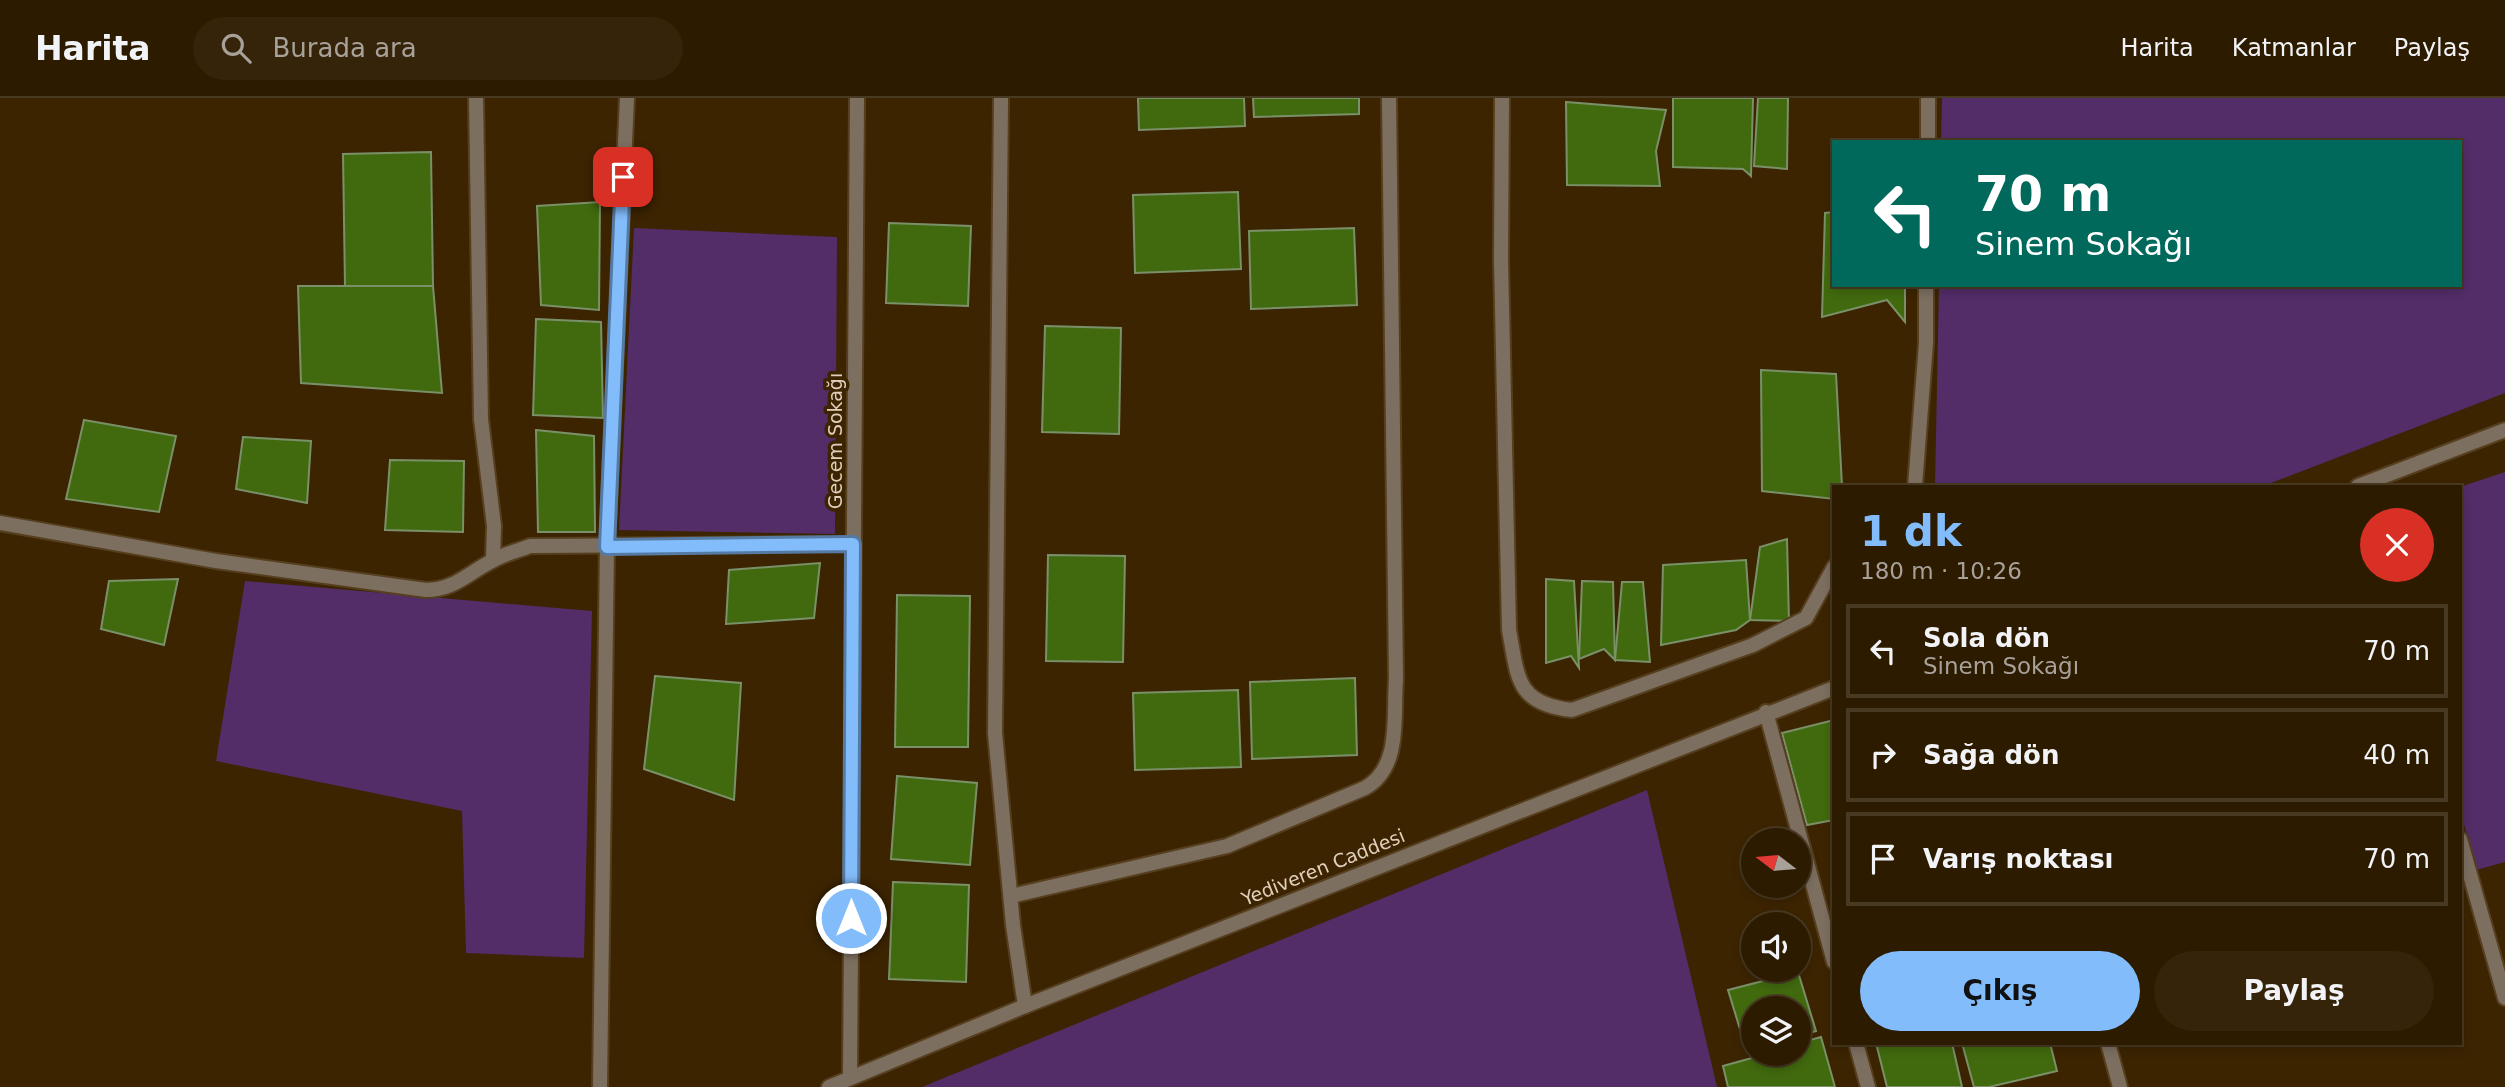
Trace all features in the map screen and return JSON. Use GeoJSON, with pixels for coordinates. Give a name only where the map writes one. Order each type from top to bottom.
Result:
{"type":"FeatureCollection","features":[{"type":"Feature","properties":{"kind":"street"},"geometry":{"type":"LineString","coordinates":[[476,98],[481,419],[494,526],[493,560]]}},
{"type":"Feature","properties":{"kind":"street"},"geometry":{"type":"LineString","coordinates":[[600,1087],[607,547],[627,98]]}},
{"type":"Feature","properties":{"kind":"street","name":"Gecem Sokağı"},"geometry":{"type":"LineString","coordinates":[[850,1077],[857,98]]}},
{"type":"Feature","properties":{"kind":"street"},"geometry":{"type":"LineString","coordinates":[[1001,98],[995,733],[1025,1006]]}},
{"type":"Feature","properties":{"kind":"street"},"geometry":{"type":"LineString","coordinates":[[1011,896],[1227,846],[1365,788],[1376,782],[1388,766],[1396,679],[1389,98]]}},
{"type":"Feature","properties":{"kind":"street"},"geometry":{"type":"LineString","coordinates":[[1502,98],[1501,260],[1509,631],[1522,688],[1531,698],[1544,705],[1572,710],[1753,645],[1806,618],[1832,571]]}},
{"type":"Feature","properties":{"kind":"street"},"geometry":{"type":"LineString","coordinates":[[1928,98],[1928,140]]}},
{"type":"Feature","properties":{"kind":"street"},"geometry":{"type":"LineString","coordinates":[[1915,485],[1926,343],[1926,287]]}},
{"type":"Feature","properties":{"kind":"street"},"geometry":{"type":"LineString","coordinates":[[2363,485],[2505,429]]}},
{"type":"Feature","properties":{"kind":"street"},"geometry":{"type":"LineString","coordinates":[[0,523],[216,561],[426,590],[441,590],[464,581],[493,560],[530,546],[853,544]]}},
{"type":"Feature","properties":{"kind":"street","name":"Yediveren Caddesi"},"geometry":{"type":"LineString","coordinates":[[829,1087],[1025,1006],[1766,712],[1832,689]]}},
{"type":"Feature","properties":{"kind":"street"},"geometry":{"type":"LineString","coordinates":[[1766,712],[1832,955]]}},
{"type":"Feature","properties":{"kind":"street"},"geometry":{"type":"LineString","coordinates":[[2462,846],[2505,998]]}},
{"type":"Feature","properties":{"kind":"street"},"geometry":{"type":"LineString","coordinates":[[1857,1045],[1868,1087]]}},
{"type":"Feature","properties":{"kind":"street"},"geometry":{"type":"LineString","coordinates":[[2109,1045],[2120,1087]]}},
{"type":"Feature","properties":{"kind":"shaded area"},"geometry":{"type":"Polygon","coordinates":[[[1942,98],[2505,98],[2505,393],[2266,485],[1935,485],[1939,287],[2462,287],[2462,140],[1941,140],[1942,98]]]}},
{"type":"Feature","properties":{"kind":"shaded area"},"geometry":{"type":"Polygon","coordinates":[[[634,228],[837,237],[835,534],[619,530],[634,228]]]}},
{"type":"Feature","properties":{"kind":"shaded area"},"geometry":{"type":"Polygon","coordinates":[[[2505,472],[2505,862],[2476,870],[2462,817],[2462,486],[2505,472]]]}},
{"type":"Feature","properties":{"kind":"shaded area"},"geometry":{"type":"Polygon","coordinates":[[[245,581],[592,611],[584,958],[466,953],[462,811],[216,761],[245,581]]]}},
{"type":"Feature","properties":{"kind":"shaded area"},"geometry":{"type":"Polygon","coordinates":[[[1647,790],[1717,1087],[922,1087],[1647,790]]]}},
{"type":"Feature","properties":{"kind":"building"},"geometry":{"type":"Polygon","coordinates":[[[1138,98],[1244,98],[1245,126],[1139,130],[1138,98]]]}},
{"type":"Feature","properties":{"kind":"building"},"geometry":{"type":"Polygon","coordinates":[[[1253,98],[1359,98],[1359,114],[1254,117],[1253,98]]]}},
{"type":"Feature","properties":{"kind":"building"},"geometry":{"type":"Polygon","coordinates":[[[1673,98],[1753,98],[1751,176],[1743,169],[1673,167],[1673,98]]]}},
{"type":"Feature","properties":{"kind":"building"},"geometry":{"type":"Polygon","coordinates":[[[1758,98],[1788,98],[1787,169],[1754,166],[1758,98]]]}},
{"type":"Feature","properties":{"kind":"building"},"geometry":{"type":"Polygon","coordinates":[[[1566,102],[1666,110],[1656,151],[1660,186],[1567,185],[1566,102]]]}},
{"type":"Feature","properties":{"kind":"building"},"geometry":{"type":"Polygon","coordinates":[[[431,152],[433,286],[345,287],[343,154],[431,152]]]}},
{"type":"Feature","properties":{"kind":"building"},"geometry":{"type":"Polygon","coordinates":[[[1238,192],[1241,269],[1135,273],[1133,195],[1238,192]]]}},
{"type":"Feature","properties":{"kind":"building"},"geometry":{"type":"Polygon","coordinates":[[[600,202],[599,310],[541,305],[537,206],[600,202]]]}},
{"type":"Feature","properties":{"kind":"building"},"geometry":{"type":"Polygon","coordinates":[[[1832,212],[1832,287],[1905,287],[1905,322],[1887,300],[1822,317],[1825,213],[1832,212]]]}},
{"type":"Feature","properties":{"kind":"building"},"geometry":{"type":"Polygon","coordinates":[[[889,223],[971,226],[968,306],[886,303],[889,223]]]}},
{"type":"Feature","properties":{"kind":"building"},"geometry":{"type":"Polygon","coordinates":[[[1354,228],[1357,305],[1251,309],[1249,231],[1354,228]]]}},
{"type":"Feature","properties":{"kind":"building"},"geometry":{"type":"Polygon","coordinates":[[[298,286],[433,286],[442,393],[301,383],[298,286]]]}},
{"type":"Feature","properties":{"kind":"building"},"geometry":{"type":"Polygon","coordinates":[[[536,319],[601,322],[603,418],[533,415],[536,319]]]}},
{"type":"Feature","properties":{"kind":"building"},"geometry":{"type":"Polygon","coordinates":[[[1045,326],[1121,328],[1119,434],[1042,432],[1045,326]]]}},
{"type":"Feature","properties":{"kind":"building"},"geometry":{"type":"Polygon","coordinates":[[[1761,370],[1836,374],[1842,485],[1832,485],[1832,499],[1762,491],[1761,370]]]}},
{"type":"Feature","properties":{"kind":"building"},"geometry":{"type":"Polygon","coordinates":[[[84,420],[176,436],[159,512],[66,499],[84,420]]]}},
{"type":"Feature","properties":{"kind":"building"},"geometry":{"type":"Polygon","coordinates":[[[536,430],[594,436],[595,532],[538,532],[536,430]]]}},
{"type":"Feature","properties":{"kind":"building"},"geometry":{"type":"Polygon","coordinates":[[[243,437],[311,441],[307,503],[236,489],[243,437]]]}},
{"type":"Feature","properties":{"kind":"building"},"geometry":{"type":"Polygon","coordinates":[[[390,460],[464,461],[463,532],[385,530],[390,460]]]}},
{"type":"Feature","properties":{"kind":"building"},"geometry":{"type":"Polygon","coordinates":[[[1787,539],[1789,621],[1750,620],[1760,547],[1787,539]]]}},
{"type":"Feature","properties":{"kind":"building"},"geometry":{"type":"Polygon","coordinates":[[[1048,555],[1125,556],[1123,662],[1046,661],[1048,555]]]}},
{"type":"Feature","properties":{"kind":"building"},"geometry":{"type":"Polygon","coordinates":[[[1746,560],[1750,620],[1736,630],[1661,645],[1663,565],[1746,560]]]}},
{"type":"Feature","properties":{"kind":"building"},"geometry":{"type":"Polygon","coordinates":[[[820,563],[814,618],[726,624],[729,570],[820,563]]]}},
{"type":"Feature","properties":{"kind":"building"},"geometry":{"type":"Polygon","coordinates":[[[178,579],[164,645],[101,629],[109,581],[178,579]]]}},
{"type":"Feature","properties":{"kind":"building"},"geometry":{"type":"Polygon","coordinates":[[[1546,579],[1574,581],[1579,668],[1571,656],[1546,663],[1546,579]]]}},
{"type":"Feature","properties":{"kind":"building"},"geometry":{"type":"Polygon","coordinates":[[[1582,581],[1613,582],[1615,660],[1604,649],[1579,659],[1582,581]]]}},
{"type":"Feature","properties":{"kind":"building"},"geometry":{"type":"Polygon","coordinates":[[[1622,582],[1643,582],[1650,662],[1615,660],[1622,582]]]}},
{"type":"Feature","properties":{"kind":"building"},"geometry":{"type":"Polygon","coordinates":[[[897,595],[970,596],[968,747],[895,747],[897,595]]]}},
{"type":"Feature","properties":{"kind":"building"},"geometry":{"type":"Polygon","coordinates":[[[655,676],[741,683],[734,800],[644,769],[655,676]]]}},
{"type":"Feature","properties":{"kind":"building"},"geometry":{"type":"Polygon","coordinates":[[[1355,678],[1357,755],[1252,759],[1250,682],[1355,678]]]}},
{"type":"Feature","properties":{"kind":"building"},"geometry":{"type":"Polygon","coordinates":[[[1238,690],[1241,767],[1135,770],[1133,693],[1238,690]]]}},
{"type":"Feature","properties":{"kind":"building"},"geometry":{"type":"Polygon","coordinates":[[[1832,720],[1832,820],[1807,825],[1782,733],[1832,720]]]}},
{"type":"Feature","properties":{"kind":"building"},"geometry":{"type":"Polygon","coordinates":[[[897,776],[977,783],[970,865],[891,859],[897,776]]]}},
{"type":"Feature","properties":{"kind":"building"},"geometry":{"type":"Polygon","coordinates":[[[893,882],[969,885],[966,982],[889,979],[893,882]]]}},
{"type":"Feature","properties":{"kind":"building"},"geometry":{"type":"Polygon","coordinates":[[[1759,982],[1801,982],[1805,996],[1741,996],[1741,1032],[1728,990],[1759,982]]]}},
{"type":"Feature","properties":{"kind":"building"},"geometry":{"type":"Polygon","coordinates":[[[1811,1015],[1816,1031],[1811,1032],[1811,1015]]]}},
{"type":"Feature","properties":{"kind":"building"},"geometry":{"type":"Polygon","coordinates":[[[1821,1037],[1835,1087],[1728,1087],[1723,1066],[1741,1061],[1741,1066],[1811,1066],[1811,1040],[1821,1037]]]}},
{"type":"Feature","properties":{"kind":"building"},"geometry":{"type":"Polygon","coordinates":[[[1876,1045],[1952,1045],[1962,1087],[1887,1087],[1876,1045]]]}},
{"type":"Feature","properties":{"kind":"building"},"geometry":{"type":"Polygon","coordinates":[[[1963,1045],[2050,1045],[2057,1071],[1989,1087],[1974,1087],[1963,1045]]]}},
{"type":"Feature","properties":{"kind":"route"},"geometry":{"type":"LineString","coordinates":[[623,177],[607,547],[853,544],[851,918]]}}]}
